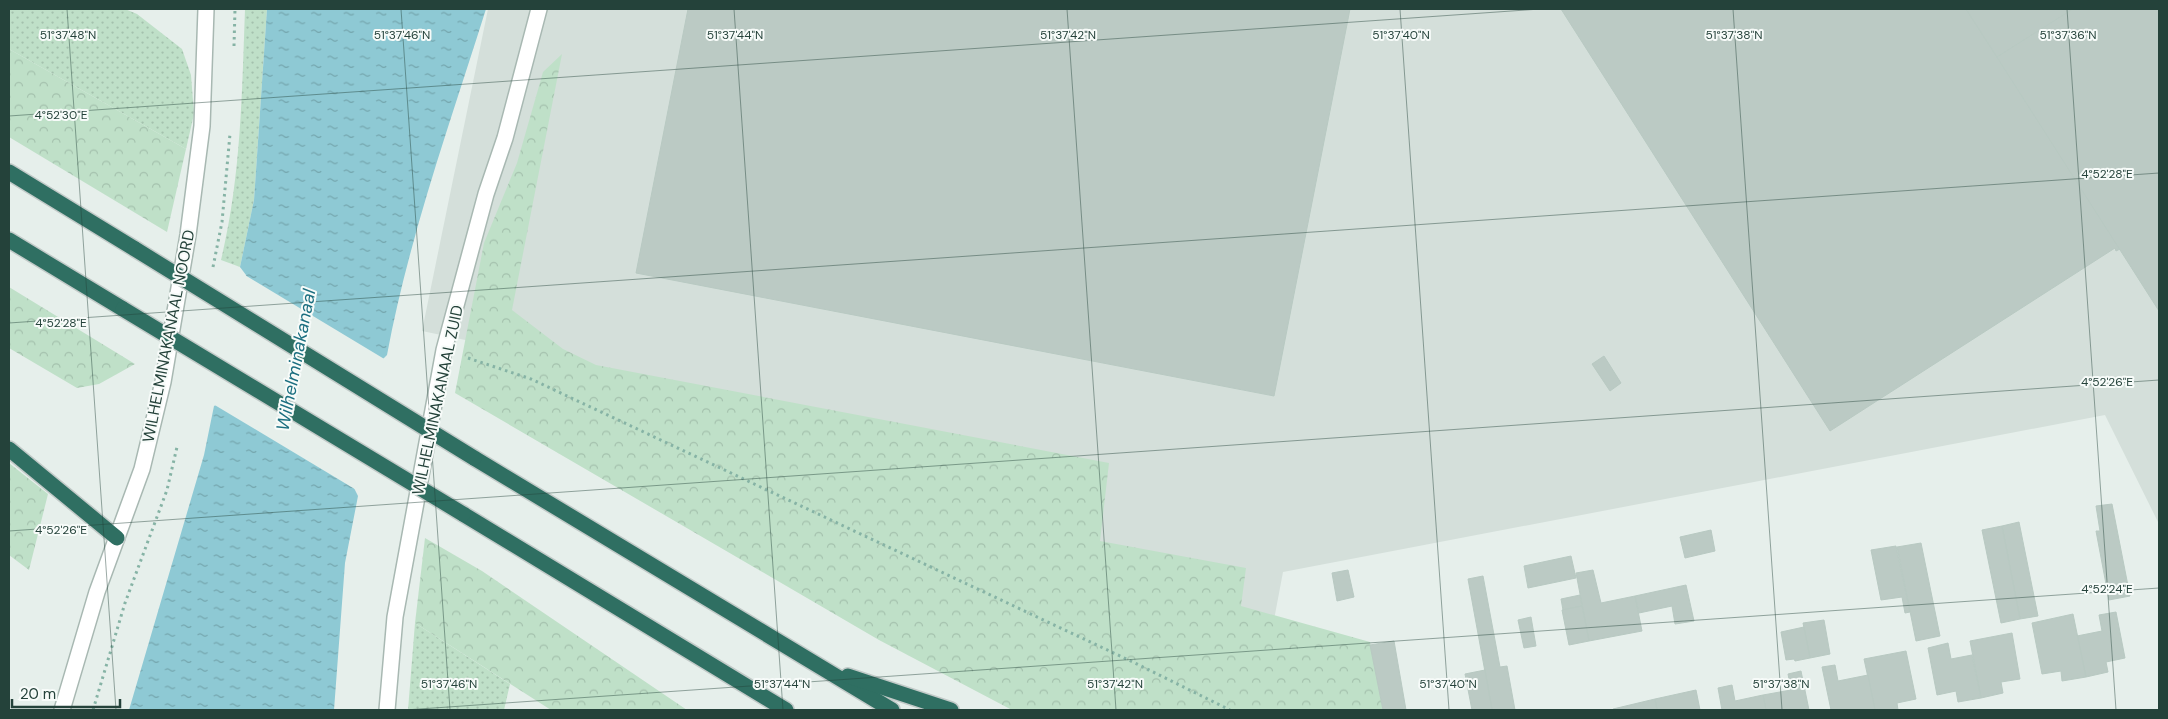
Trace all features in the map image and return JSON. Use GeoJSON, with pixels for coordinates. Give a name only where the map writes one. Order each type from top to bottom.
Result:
{"type":"FeatureCollection","features":[{"type":"Feature","properties":{"kind":"highway"},"geometry":{"type":"LineString","coordinates":[[9,172],[474,458],[892,710]]}},
{"type":"Feature","properties":{"kind":"highway"},"geometry":{"type":"LineString","coordinates":[[9,240],[786,710]]}},
{"type":"Feature","properties":{"kind":"highway"},"geometry":{"type":"LineString","coordinates":[[9,448],[117,538]]}},
{"type":"Feature","properties":{"kind":"highway"},"geometry":{"type":"LineString","coordinates":[[821,667],[951,710]]}},
{"type":"Feature","properties":{"kind":"street","name":"WILHELMINAKANAAL NOORD"},"geometry":{"type":"LineString","coordinates":[[62,710],[97,592],[142,469],[162,382],[188,235],[202,126],[206,9]]}},
{"type":"Feature","properties":{"kind":"street","name":"WILHELMINAKANAAL ZUID"},"geometry":{"type":"LineString","coordinates":[[387,710],[395,617],[444,350],[486,194],[505,138],[539,9]]}},
{"type":"Feature","properties":{"kind":"path"},"geometry":{"type":"LineString","coordinates":[[444,350],[531,379],[1230,710]]}},
{"type":"Feature","properties":{"kind":"shaded area"},"geometry":{"type":"Polygon","coordinates":[[[488,9],[2159,9],[2159,524],[2105,415],[1283,572],[1257,710],[513,350],[422,331],[488,9]]]}},
{"type":"Feature","properties":{"kind":"green space"},"geometry":{"type":"Polygon","coordinates":[[[9,9],[125,9],[137,14],[182,49],[191,75],[194,114],[186,149],[9,49],[9,9]]]}},
{"type":"Feature","properties":{"kind":"green space"},"geometry":{"type":"Polygon","coordinates":[[[245,9],[267,9],[254,200],[240,267],[221,260],[228,229],[237,167],[245,9]]]}},
{"type":"Feature","properties":{"kind":"green space"},"geometry":{"type":"Polygon","coordinates":[[[9,49],[186,149],[167,232],[9,137],[9,49]]]}},
{"type":"Feature","properties":{"kind":"green space"},"geometry":{"type":"Polygon","coordinates":[[[562,54],[512,310],[563,349],[596,365],[1109,463],[1100,541],[1246,568],[1241,606],[1370,642],[1383,710],[1012,710],[879,640],[455,393],[484,243],[517,163],[543,72],[562,54]]]}},
{"type":"Feature","properties":{"kind":"green space"},"geometry":{"type":"Polygon","coordinates":[[[9,287],[135,364],[99,384],[77,388],[9,348],[9,287]]]}},
{"type":"Feature","properties":{"kind":"green space"},"geometry":{"type":"Polygon","coordinates":[[[9,463],[48,494],[29,570],[9,555],[9,463]]]}},
{"type":"Feature","properties":{"kind":"green space"},"geometry":{"type":"Polygon","coordinates":[[[425,538],[482,571],[687,710],[551,710],[415,623],[425,538]]]}},
{"type":"Feature","properties":{"kind":"green space"},"geometry":{"type":"Polygon","coordinates":[[[415,623],[510,684],[504,710],[408,710],[415,623]]]}},
{"type":"Feature","properties":{"kind":"water","name":"Wilhelminakanaal"},"geometry":{"type":"Polygon","coordinates":[[[267,9],[486,9],[418,224],[387,355],[383,359],[354,488],[358,496],[345,563],[334,710],[129,710],[204,455],[214,406],[218,404],[246,275],[240,267],[254,200],[267,9]]]}},
{"type":"Feature","properties":{"kind":"pier"},"geometry":{"type":"Polygon","coordinates":[[[240,272],[386,360],[357,487],[358,491],[213,404],[216,403],[243,275],[240,272]]]}},
{"type":"Feature","properties":{"kind":"building"},"geometry":{"type":"Polygon","coordinates":[[[688,9],[1350,9],[1274,396],[636,273],[688,9]]]}},
{"type":"Feature","properties":{"kind":"building"},"geometry":{"type":"Polygon","coordinates":[[[1561,9],[1966,9],[2120,249],[2116,251],[2115,248],[1830,431],[1561,9]]]}},
{"type":"Feature","properties":{"kind":"building"},"geometry":{"type":"Polygon","coordinates":[[[1966,9],[2073,9],[1997,57],[1966,9]]]}},
{"type":"Feature","properties":{"kind":"building"},"geometry":{"type":"Polygon","coordinates":[[[2073,9],[2159,9],[2159,311],[1997,57],[2073,9]]]}},
{"type":"Feature","properties":{"kind":"building"},"geometry":{"type":"Polygon","coordinates":[[[1604,356],[1621,383],[1610,391],[1592,364],[1604,356]]]}},
{"type":"Feature","properties":{"kind":"building"},"geometry":{"type":"Polygon","coordinates":[[[2112,504],[2130,596],[2109,600],[2096,531],[2100,531],[2096,506],[2112,504]]]}},
{"type":"Feature","properties":{"kind":"building"},"geometry":{"type":"Polygon","coordinates":[[[2019,522],[2038,616],[2020,619],[2002,526],[2019,522]]]}},
{"type":"Feature","properties":{"kind":"building"},"geometry":{"type":"Polygon","coordinates":[[[2002,526],[2020,619],[2001,623],[1982,530],[2002,526]]]}},
{"type":"Feature","properties":{"kind":"building"},"geometry":{"type":"Polygon","coordinates":[[[1711,530],[1715,551],[1685,558],[1680,537],[1711,530]]]}},
{"type":"Feature","properties":{"kind":"building"},"geometry":{"type":"Polygon","coordinates":[[[1921,543],[1940,636],[1916,641],[1897,547],[1921,543]]]}},
{"type":"Feature","properties":{"kind":"building"},"geometry":{"type":"Polygon","coordinates":[[[1896,546],[1910,612],[1905,613],[1902,597],[1881,600],[1871,550],[1896,546]]]}},
{"type":"Feature","properties":{"kind":"building"},"geometry":{"type":"Polygon","coordinates":[[[1571,556],[1576,578],[1528,588],[1524,566],[1571,556]]]}},
{"type":"Feature","properties":{"kind":"building"},"geometry":{"type":"Polygon","coordinates":[[[1348,570],[1354,597],[1337,601],[1332,573],[1348,570]]]}},
{"type":"Feature","properties":{"kind":"building"},"geometry":{"type":"Polygon","coordinates":[[[1593,570],[1601,603],[1635,596],[1642,631],[1589,641],[1576,573],[1593,570]]]}},
{"type":"Feature","properties":{"kind":"building"},"geometry":{"type":"Polygon","coordinates":[[[1483,576],[1500,667],[1507,666],[1515,710],[1492,710],[1468,579],[1483,576]]]}},
{"type":"Feature","properties":{"kind":"building"},"geometry":{"type":"Polygon","coordinates":[[[1686,585],[1694,621],[1675,624],[1672,606],[1639,613],[1635,596],[1686,585]]]}},
{"type":"Feature","properties":{"kind":"building"},"geometry":{"type":"Polygon","coordinates":[[[1580,595],[1582,606],[1563,610],[1561,599],[1580,595]]]}},
{"type":"Feature","properties":{"kind":"building"},"geometry":{"type":"Polygon","coordinates":[[[1582,606],[1589,641],[1569,645],[1562,610],[1582,606]]]}},
{"type":"Feature","properties":{"kind":"building"},"geometry":{"type":"Polygon","coordinates":[[[2116,612],[2125,658],[2106,662],[2108,672],[2086,677],[2077,636],[2102,631],[2099,615],[2116,612]]]}},
{"type":"Feature","properties":{"kind":"building"},"geometry":{"type":"Polygon","coordinates":[[[2073,614],[2086,677],[2062,681],[2061,671],[2042,674],[2032,623],[2073,614]]]}},
{"type":"Feature","properties":{"kind":"building"},"geometry":{"type":"Polygon","coordinates":[[[1531,617],[1536,646],[1524,648],[1518,620],[1531,617]]]}},
{"type":"Feature","properties":{"kind":"building"},"geometry":{"type":"Polygon","coordinates":[[[1824,620],[1830,654],[1810,658],[1803,623],[1824,620]]]}},
{"type":"Feature","properties":{"kind":"building"},"geometry":{"type":"Polygon","coordinates":[[[1804,627],[1810,658],[1795,661],[1794,659],[1786,660],[1781,632],[1804,627]]]}},
{"type":"Feature","properties":{"kind":"building"},"geometry":{"type":"Polygon","coordinates":[[[2012,633],[2020,679],[2001,682],[2003,693],[1981,698],[1970,641],[2012,633]]]}},
{"type":"Feature","properties":{"kind":"building"},"geometry":{"type":"Polygon","coordinates":[[[1394,641],[1406,710],[1383,710],[1370,645],[1394,641]]]}},
{"type":"Feature","properties":{"kind":"building"},"geometry":{"type":"Polygon","coordinates":[[[1948,643],[1951,659],[1972,655],[1981,698],[1958,702],[1956,691],[1937,695],[1928,648],[1948,643]]]}},
{"type":"Feature","properties":{"kind":"building"},"geometry":{"type":"Polygon","coordinates":[[[1906,651],[1916,699],[1897,703],[1898,710],[1875,710],[1864,659],[1906,651]]]}},
{"type":"Feature","properties":{"kind":"building"},"geometry":{"type":"Polygon","coordinates":[[[1835,665],[1838,681],[1868,675],[1875,710],[1831,710],[1822,667],[1835,665]]]}},
{"type":"Feature","properties":{"kind":"building"},"geometry":{"type":"Polygon","coordinates":[[[1485,670],[1492,710],[1472,710],[1465,674],[1485,670]]]}},
{"type":"Feature","properties":{"kind":"building"},"geometry":{"type":"Polygon","coordinates":[[[1801,671],[1809,710],[1766,710],[1763,695],[1791,690],[1788,674],[1801,671]]]}},
{"type":"Feature","properties":{"kind":"building"},"geometry":{"type":"Polygon","coordinates":[[[1732,685],[1735,701],[1763,695],[1766,710],[1722,710],[1718,688],[1732,685]]]}},
{"type":"Feature","properties":{"kind":"building"},"geometry":{"type":"Polygon","coordinates":[[[1696,690],[1700,710],[1657,710],[1655,699],[1696,690]]]}},
{"type":"Feature","properties":{"kind":"building"},"geometry":{"type":"Polygon","coordinates":[[[1655,699],[1657,710],[1613,710],[1613,709],[1655,699]]]}}]}
